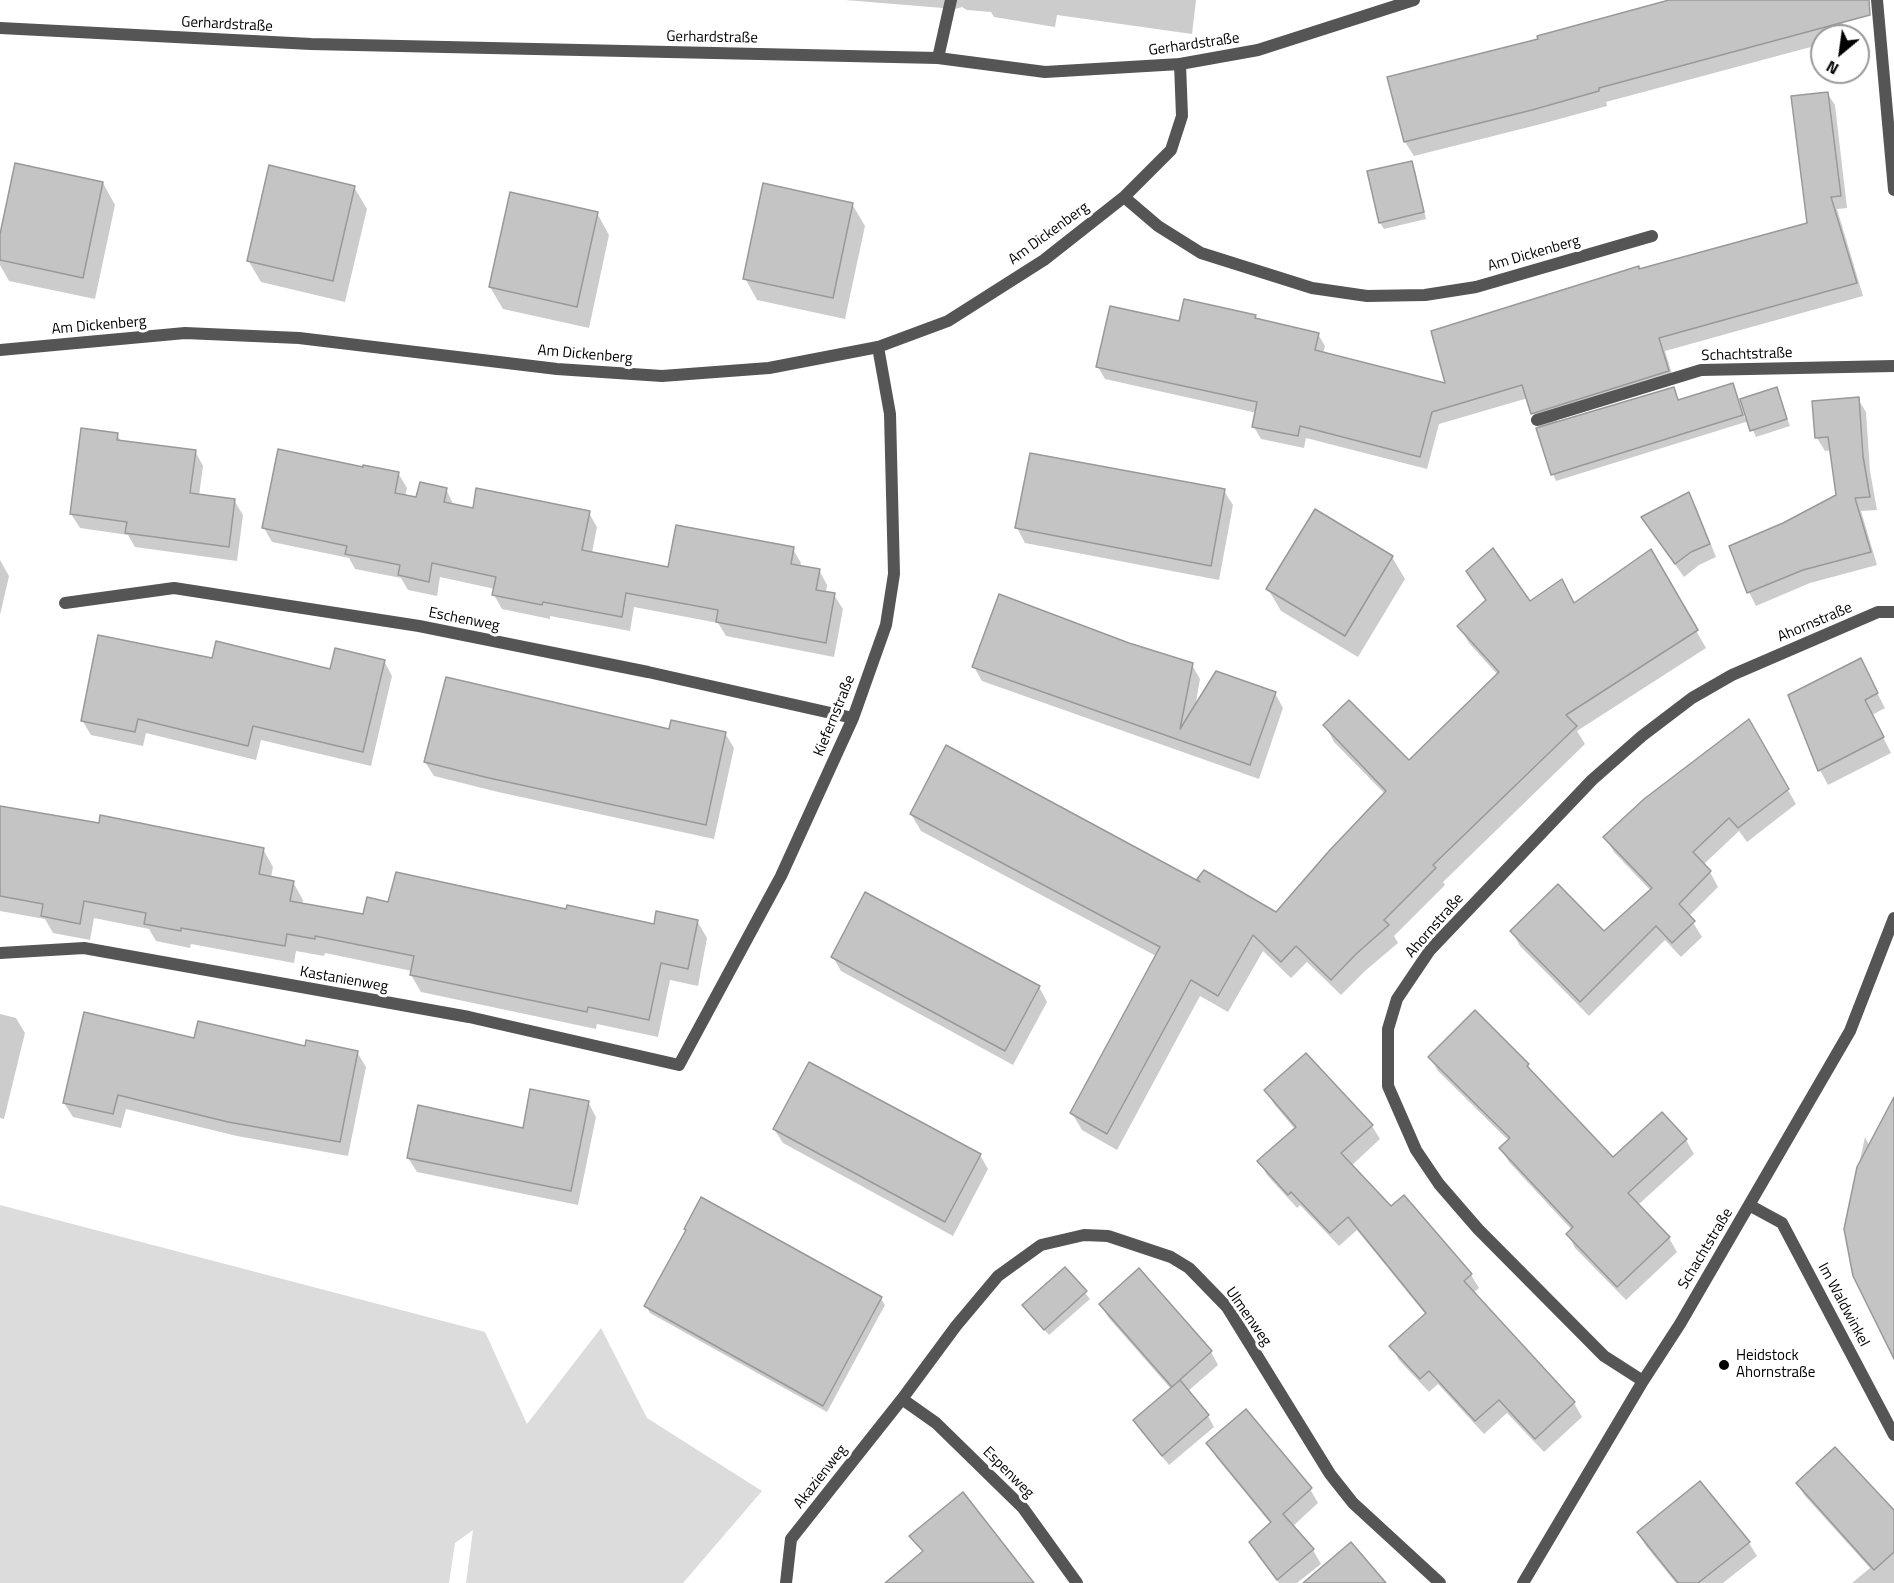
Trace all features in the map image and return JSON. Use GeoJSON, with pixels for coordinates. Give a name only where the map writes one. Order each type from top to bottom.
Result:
{"type":"FeatureCollection","features":[{"type":"Feature","properties":{"kind":"street"},"geometry":{"type":"LineString","coordinates":[[938,58],[951,0]]}},
{"type":"Feature","properties":{"kind":"street","name":"Gerhardstraße"},"geometry":{"type":"LineString","coordinates":[[0,28],[311,44],[938,58],[1045,72],[1180,64],[1258,50],[1414,0]]}},
{"type":"Feature","properties":{"kind":"street"},"geometry":{"type":"LineString","coordinates":[[1877,0],[1894,190]]}},
{"type":"Feature","properties":{"kind":"street","name":"Am Dickenberg"},"geometry":{"type":"LineString","coordinates":[[0,350],[185,333],[299,338],[557,369],[662,376],[769,368],[878,347],[948,321],[1044,260],[1124,197],[1172,150],[1182,116],[1180,64]]}},
{"type":"Feature","properties":{"kind":"street","name":"Am Dickenberg"},"geometry":{"type":"LineString","coordinates":[[1124,197],[1158,226],[1201,253],[1312,288],[1367,296],[1425,295],[1476,287],[1652,236]]}},
{"type":"Feature","properties":{"kind":"street","name":"Kiefernstraße"},"geometry":{"type":"LineString","coordinates":[[679,1065],[781,876],[853,718],[886,625],[894,574],[890,414],[878,347]]}},
{"type":"Feature","properties":{"kind":"street","name":"Schachtstraße"},"geometry":{"type":"LineString","coordinates":[[1537,420],[1701,370],[1894,366]]}},
{"type":"Feature","properties":{"kind":"street","name":"Eschenweg"},"geometry":{"type":"LineString","coordinates":[[65,603],[174,588],[419,626],[648,672],[853,718]]}},
{"type":"Feature","properties":{"kind":"street","name":"Ahornstraße"},"geometry":{"type":"LineString","coordinates":[[1643,1381],[1604,1356],[1486,1238],[1439,1184],[1416,1150],[1388,1086],[1388,1029],[1396,999],[1430,950],[1592,780],[1650,730],[1692,698],[1732,675],[1878,612],[1894,612]]}},
{"type":"Feature","properties":{"kind":"street","name":"Schachtstraße"},"geometry":{"type":"LineString","coordinates":[[1523,1583],[1680,1323],[1850,1031],[1892,935],[1894,918]]}},
{"type":"Feature","properties":{"kind":"street","name":"Kastanienweg"},"geometry":{"type":"LineString","coordinates":[[0,953],[84,948],[469,1017],[679,1065]]}},
{"type":"Feature","properties":{"kind":"street","name":"Im Waldwinkel"},"geometry":{"type":"LineString","coordinates":[[1749,1205],[1782,1223],[1894,1435]]}},
{"type":"Feature","properties":{"kind":"street","name":"Ulmenweg"},"geometry":{"type":"LineString","coordinates":[[902,1399],[956,1326],[998,1276],[1041,1245],[1084,1235],[1108,1236],[1171,1257],[1190,1268],[1227,1307],[1330,1474],[1353,1503],[1440,1583]]}},
{"type":"Feature","properties":{"kind":"street","name":"Akazienweg"},"geometry":{"type":"LineString","coordinates":[[786,1583],[791,1539],[902,1399]]}},
{"type":"Feature","properties":{"kind":"street","name":"Espenweg"},"geometry":{"type":"LineString","coordinates":[[902,1399],[936,1423],[1023,1508],[1077,1583]]}},
{"type":"Feature","properties":{"kind":"shaded area"},"geometry":{"type":"Polygon","coordinates":[[[0,1205],[485,1332],[527,1424],[601,1328],[647,1418],[762,1491],[683,1583],[466,1583],[473,1530],[455,1543],[449,1583],[0,1583],[0,1205]]]}},
{"type":"Feature","properties":{"kind":"building"},"geometry":{"type":"Polygon","coordinates":[[[1669,0],[1869,0],[1870,15],[1837,24],[1810,24],[1810,31],[1599,88],[1599,91],[1532,110],[1404,142],[1387,77],[1538,39],[1537,36],[1669,0]]]}},
{"type":"Feature","properties":{"kind":"building"},"geometry":{"type":"Polygon","coordinates":[[[1828,92],[1841,196],[1831,197],[1857,283],[1659,338],[1669,371],[1531,414],[1522,385],[1432,412],[1420,457],[1300,426],[1298,436],[1252,427],[1257,402],[1096,367],[1110,306],[1179,321],[1184,299],[1256,315],[1255,318],[1319,333],[1315,350],[1445,383],[1431,331],[1639,266],[1639,269],[1807,223],[1791,96],[1828,92]]]}},
{"type":"Feature","properties":{"kind":"building"},"geometry":{"type":"Polygon","coordinates":[[[1412,161],[1424,212],[1379,223],[1367,171],[1412,161]]]}},
{"type":"Feature","properties":{"kind":"building"},"geometry":{"type":"Polygon","coordinates":[[[15,163],[103,182],[83,278],[0,260],[0,234],[15,163]]]}},
{"type":"Feature","properties":{"kind":"building"},"geometry":{"type":"Polygon","coordinates":[[[269,165],[355,186],[333,281],[247,261],[269,165]]]}},
{"type":"Feature","properties":{"kind":"building"},"geometry":{"type":"Polygon","coordinates":[[[763,183],[853,203],[833,298],[743,279],[763,183]]]}},
{"type":"Feature","properties":{"kind":"building"},"geometry":{"type":"Polygon","coordinates":[[[510,192],[598,212],[577,307],[489,287],[510,192]]]}},
{"type":"Feature","properties":{"kind":"building"},"geometry":{"type":"Polygon","coordinates":[[[1733,383],[1743,415],[1551,475],[1536,428],[1674,387],[1678,400],[1733,383]]]}},
{"type":"Feature","properties":{"kind":"building"},"geometry":{"type":"Polygon","coordinates":[[[1777,387],[1787,419],[1750,431],[1740,399],[1777,387]]]}},
{"type":"Feature","properties":{"kind":"building"},"geometry":{"type":"Polygon","coordinates":[[[1859,397],[1863,456],[1870,497],[1855,498],[1871,552],[1803,570],[1747,593],[1729,546],[1783,523],[1836,495],[1828,437],[1815,438],[1812,401],[1859,397]]]}},
{"type":"Feature","properties":{"kind":"building"},"geometry":{"type":"Polygon","coordinates":[[[81,428],[118,433],[117,440],[196,450],[190,493],[235,499],[229,547],[125,533],[127,522],[70,514],[81,428]]]}},
{"type":"Feature","properties":{"kind":"building"},"geometry":{"type":"Polygon","coordinates":[[[278,449],[363,467],[363,465],[399,472],[395,493],[416,497],[420,482],[447,488],[444,502],[473,508],[476,488],[590,511],[582,550],[668,567],[676,525],[794,547],[791,564],[820,569],[816,590],[835,593],[826,643],[716,622],[718,610],[626,593],[622,617],[492,595],[496,577],[432,563],[429,582],[398,575],[400,565],[345,554],[347,546],[262,528],[278,449]]]}},
{"type":"Feature","properties":{"kind":"building"},"geometry":{"type":"Polygon","coordinates":[[[1030,453],[1225,489],[1211,566],[1015,528],[1030,453]]]}},
{"type":"Feature","properties":{"kind":"building"},"geometry":{"type":"Polygon","coordinates":[[[1689,492],[1710,544],[1691,552],[1675,564],[1641,517],[1689,492]]]}},
{"type":"Feature","properties":{"kind":"building"},"geometry":{"type":"Polygon","coordinates":[[[1315,509],[1393,556],[1345,636],[1266,589],[1315,509]]]}},
{"type":"Feature","properties":{"kind":"building"},"geometry":{"type":"Polygon","coordinates":[[[1493,548],[1530,601],[1562,579],[1574,603],[1651,549],[1698,630],[1566,715],[1577,726],[1433,865],[1436,868],[1384,920],[1389,925],[1331,980],[1296,946],[1281,962],[1253,935],[1218,996],[1191,980],[1107,1134],[1070,1113],[1160,947],[910,814],[946,745],[1200,882],[1197,879],[1204,870],[1276,912],[1329,851],[1386,791],[1323,725],[1349,700],[1409,760],[1499,672],[1457,626],[1486,600],[1466,571],[1493,548]]]}},
{"type":"Feature","properties":{"kind":"building"},"geometry":{"type":"Polygon","coordinates":[[[999,594],[1129,643],[1193,663],[1180,729],[1216,671],[1276,692],[1250,765],[972,667],[999,594]]]}},
{"type":"Feature","properties":{"kind":"building"},"geometry":{"type":"Polygon","coordinates":[[[98,635],[212,658],[216,641],[330,669],[335,648],[385,660],[363,752],[253,726],[248,746],[138,719],[135,732],[81,721],[98,635]]]}},
{"type":"Feature","properties":{"kind":"building"},"geometry":{"type":"Polygon","coordinates":[[[1861,658],[1878,693],[1865,700],[1884,737],[1818,771],[1788,695],[1861,658]]]}},
{"type":"Feature","properties":{"kind":"building"},"geometry":{"type":"Polygon","coordinates":[[[446,677],[669,729],[671,720],[726,732],[706,825],[424,762],[446,677]]]}},
{"type":"Feature","properties":{"kind":"building"},"geometry":{"type":"Polygon","coordinates":[[[1749,719],[1789,789],[1738,828],[1729,818],[1693,852],[1711,871],[1679,904],[1695,921],[1672,943],[1656,926],[1580,1002],[1510,931],[1558,884],[1604,931],[1652,888],[1603,837],[1644,799],[1749,719]]]}},
{"type":"Feature","properties":{"kind":"building"},"geometry":{"type":"Polygon","coordinates":[[[0,806],[99,823],[100,815],[264,848],[259,874],[294,881],[290,901],[363,914],[367,897],[388,902],[396,872],[566,909],[567,905],[654,924],[656,911],[698,920],[688,969],[661,963],[649,1020],[588,1007],[587,1012],[410,975],[414,956],[315,936],[315,939],[287,934],[285,946],[181,928],[181,931],[144,924],[146,913],[84,901],[80,924],[41,916],[43,904],[0,896],[0,806]]]}},
{"type":"Feature","properties":{"kind":"building"},"geometry":{"type":"Polygon","coordinates":[[[865,892],[1040,986],[1005,1051],[831,957],[865,892]]]}},
{"type":"Feature","properties":{"kind":"building"},"geometry":{"type":"Polygon","coordinates":[[[1475,1010],[1529,1064],[1527,1066],[1613,1157],[1662,1112],[1687,1139],[1628,1193],[1670,1237],[1617,1287],[1566,1234],[1573,1227],[1499,1148],[1510,1138],[1428,1057],[1475,1010]]]}},
{"type":"Feature","properties":{"kind":"building"},"geometry":{"type":"Polygon","coordinates":[[[84,1012],[194,1038],[198,1021],[305,1046],[306,1040],[358,1051],[340,1142],[228,1122],[118,1095],[113,1114],[63,1103],[84,1012]]]}},
{"type":"Feature","properties":{"kind":"building"},"geometry":{"type":"Polygon","coordinates":[[[1306,1053],[1373,1125],[1341,1153],[1391,1206],[1404,1195],[1472,1274],[1464,1281],[1575,1402],[1535,1439],[1499,1400],[1475,1421],[1429,1371],[1420,1379],[1389,1346],[1426,1313],[1348,1217],[1330,1233],[1291,1192],[1288,1195],[1257,1161],[1296,1127],[1264,1090],[1306,1053]]]}},
{"type":"Feature","properties":{"kind":"building"},"geometry":{"type":"Polygon","coordinates":[[[809,1062],[981,1154],[945,1222],[773,1129],[809,1062]]]}},
{"type":"Feature","properties":{"kind":"building"},"geometry":{"type":"Polygon","coordinates":[[[530,1089],[589,1101],[571,1191],[407,1158],[418,1105],[523,1128],[530,1089]]]}},
{"type":"Feature","properties":{"kind":"building"},"geometry":{"type":"Polygon","coordinates":[[[1894,1097],[1894,1359],[1853,1276],[1844,1229],[1857,1167],[1894,1097]]]}},
{"type":"Feature","properties":{"kind":"building"},"geometry":{"type":"Polygon","coordinates":[[[701,1197],[882,1297],[823,1406],[644,1306],[686,1230],[684,1229],[701,1197]]]}},
{"type":"Feature","properties":{"kind":"building"},"geometry":{"type":"Polygon","coordinates":[[[1065,1267],[1087,1291],[1044,1330],[1022,1305],[1065,1267]]]}},
{"type":"Feature","properties":{"kind":"building"},"geometry":{"type":"Polygon","coordinates":[[[1139,1268],[1212,1351],[1172,1387],[1099,1304],[1139,1268]]]}},
{"type":"Feature","properties":{"kind":"building"},"geometry":{"type":"Polygon","coordinates":[[[1180,1380],[1209,1415],[1162,1456],[1133,1420],[1180,1380]]]}},
{"type":"Feature","properties":{"kind":"building"},"geometry":{"type":"Polygon","coordinates":[[[1246,1409],[1312,1488],[1283,1514],[1314,1549],[1277,1580],[1249,1542],[1271,1522],[1206,1443],[1246,1409]]]}},
{"type":"Feature","properties":{"kind":"building"},"geometry":{"type":"Polygon","coordinates":[[[1835,1447],[1894,1510],[1894,1552],[1874,1570],[1796,1483],[1835,1447]]]}},
{"type":"Feature","properties":{"kind":"building"},"geometry":{"type":"Polygon","coordinates":[[[1700,1481],[1750,1542],[1698,1583],[1678,1583],[1637,1532],[1700,1481]]]}},
{"type":"Feature","properties":{"kind":"building"},"geometry":{"type":"Polygon","coordinates":[[[963,1492],[1034,1583],[885,1583],[923,1551],[909,1536],[963,1492]]]}},
{"type":"Feature","properties":{"kind":"building"},"geometry":{"type":"Polygon","coordinates":[[[1351,1542],[1386,1583],[1303,1583],[1351,1542]]]}},
{"type":"Feature","properties":{"kind":"place","name":"Heidstock Ahornstraße"},"geometry":{"type":"Point","coordinates":[1724,1365]}}]}
